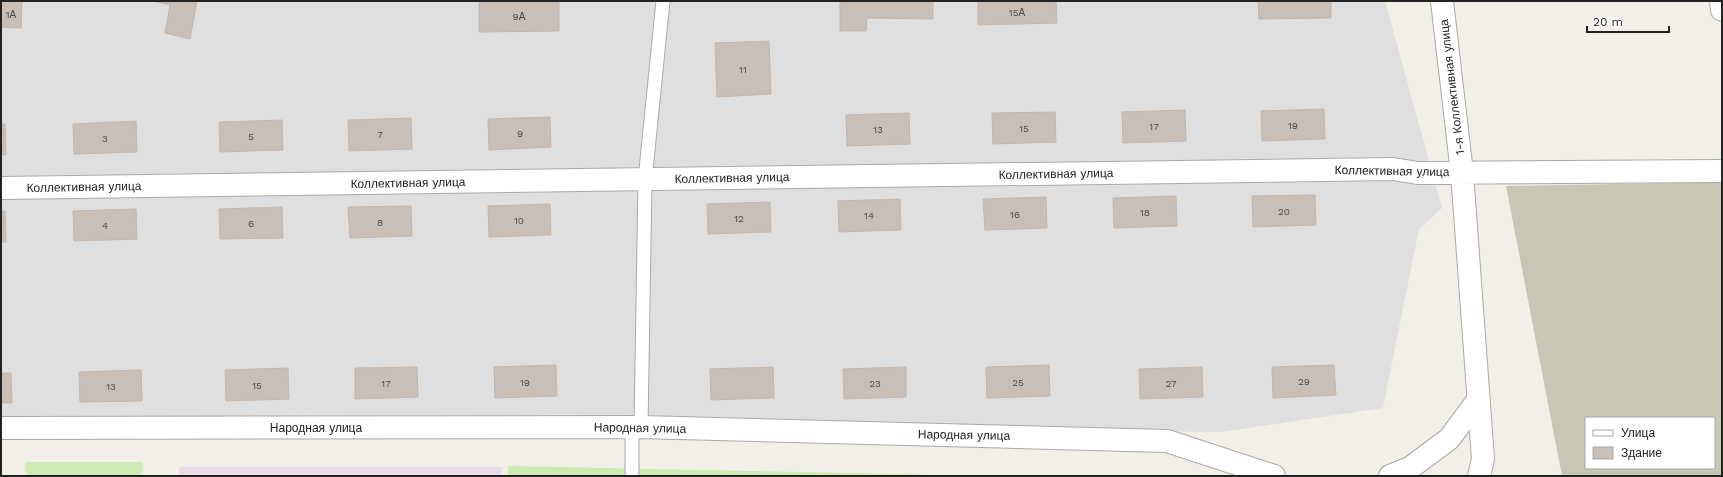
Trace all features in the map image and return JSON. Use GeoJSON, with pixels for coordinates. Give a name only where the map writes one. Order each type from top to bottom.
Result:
{"type":"FeatureCollection","features":[{"type":"Feature","properties":{"kind":"street","name":"1-я Коллективная улица"},"geometry":{"type":"LineString","coordinates":[[1442,1],[1462,173],[1482,470]]}},
{"type":"Feature","properties":{"kind":"street"},"geometry":{"type":"LineString","coordinates":[[1721,1],[1722,10]]}},
{"type":"Feature","properties":{"kind":"street","name":"Коллективная улица"},"geometry":{"type":"LineString","coordinates":[[1,188],[1393,169],[1418,173],[1722,171]]}},
{"type":"Feature","properties":{"kind":"street"},"geometry":{"type":"LineString","coordinates":[[1390,476],[1410,468],[1449,439],[1478,400]]}},
{"type":"Feature","properties":{"kind":"street","name":"Народная улица"},"geometry":{"type":"LineString","coordinates":[[1,428],[636,427],[1167,441],[1274,476]]}},
{"type":"Feature","properties":{"kind":"lane"},"geometry":{"type":"LineString","coordinates":[[632,476],[636,427],[645,180],[663,1]]}},
{"type":"Feature","properties":{"kind":"shaded area"},"geometry":{"type":"Polygon","coordinates":[[[1,1],[1385,1],[1442,208],[1419,229],[1383,408],[1221,432],[641,427],[1,428],[1,1]]]}},
{"type":"Feature","properties":{"kind":"shaded area"},"geometry":{"type":"Polygon","coordinates":[[[1722,182],[1722,476],[1562,476],[1506,186],[1722,182]]]}},
{"type":"Feature","properties":{"kind":"shaded area"},"geometry":{"type":"Polygon","coordinates":[[[179,467],[502,467],[501,476],[179,476],[179,467]]]}},
{"type":"Feature","properties":{"kind":"green space"},"geometry":{"type":"Polygon","coordinates":[[[25,462],[143,462],[142,476],[26,476],[25,462]]]}},
{"type":"Feature","properties":{"kind":"green space"},"geometry":{"type":"Polygon","coordinates":[[[508,466],[997,476],[508,476],[508,466]]]}},
{"type":"Feature","properties":{"kind":"building"},"geometry":{"type":"Polygon","coordinates":[[[1,1],[22,1],[21,28],[1,27],[1,1]]]}},
{"type":"Feature","properties":{"kind":"building"},"geometry":{"type":"Polygon","coordinates":[[[153,1],[197,1],[190,39],[165,33],[170,5],[153,1]]]}},
{"type":"Feature","properties":{"kind":"building"},"geometry":{"type":"Polygon","coordinates":[[[479,1],[559,1],[559,31],[479,32],[479,1]]]}},
{"type":"Feature","properties":{"kind":"building"},"geometry":{"type":"Polygon","coordinates":[[[840,1],[933,1],[933,19],[867,18],[866,31],[840,31],[840,1]]]}},
{"type":"Feature","properties":{"kind":"building"},"geometry":{"type":"Polygon","coordinates":[[[978,1],[1056,1],[1057,23],[978,25],[978,1]]]}},
{"type":"Feature","properties":{"kind":"building"},"geometry":{"type":"Polygon","coordinates":[[[1258,1],[1331,1],[1331,18],[1259,19],[1258,1]]]}},
{"type":"Feature","properties":{"kind":"building"},"geometry":{"type":"Polygon","coordinates":[[[769,41],[771,94],[717,97],[715,43],[769,41]]]}},
{"type":"Feature","properties":{"kind":"building"},"geometry":{"type":"Polygon","coordinates":[[[1324,109],[1325,139],[1262,141],[1261,111],[1324,109]]]}},
{"type":"Feature","properties":{"kind":"building"},"geometry":{"type":"Polygon","coordinates":[[[1185,110],[1186,141],[1123,143],[1122,112],[1185,110]]]}},
{"type":"Feature","properties":{"kind":"building"},"geometry":{"type":"Polygon","coordinates":[[[1055,112],[1056,142],[993,144],[992,113],[1055,112]]]}},
{"type":"Feature","properties":{"kind":"building"},"geometry":{"type":"Polygon","coordinates":[[[909,113],[910,144],[847,146],[846,115],[909,113]]]}},
{"type":"Feature","properties":{"kind":"building"},"geometry":{"type":"Polygon","coordinates":[[[550,117],[551,147],[489,150],[488,119],[550,117]]]}},
{"type":"Feature","properties":{"kind":"building"},"geometry":{"type":"Polygon","coordinates":[[[411,118],[412,149],[349,151],[348,120],[411,118]]]}},
{"type":"Feature","properties":{"kind":"building"},"geometry":{"type":"Polygon","coordinates":[[[282,120],[283,150],[220,152],[219,122],[282,120]]]}},
{"type":"Feature","properties":{"kind":"building"},"geometry":{"type":"Polygon","coordinates":[[[136,121],[137,152],[74,154],[73,124],[136,121]]]}},
{"type":"Feature","properties":{"kind":"building"},"geometry":{"type":"Polygon","coordinates":[[[1,124],[5,124],[6,155],[1,155],[1,124]]]}},
{"type":"Feature","properties":{"kind":"building"},"geometry":{"type":"Polygon","coordinates":[[[1315,195],[1316,225],[1253,227],[1252,196],[1315,195]]]}},
{"type":"Feature","properties":{"kind":"building"},"geometry":{"type":"Polygon","coordinates":[[[1176,196],[1177,226],[1114,228],[1113,198],[1176,196]]]}},
{"type":"Feature","properties":{"kind":"building"},"geometry":{"type":"Polygon","coordinates":[[[1046,197],[1047,228],[985,230],[983,199],[1046,197]]]}},
{"type":"Feature","properties":{"kind":"building"},"geometry":{"type":"Polygon","coordinates":[[[900,199],[901,230],[839,232],[838,201],[900,199]]]}},
{"type":"Feature","properties":{"kind":"building"},"geometry":{"type":"Polygon","coordinates":[[[770,202],[771,232],[708,234],[707,204],[770,202]]]}},
{"type":"Feature","properties":{"kind":"building"},"geometry":{"type":"Polygon","coordinates":[[[550,204],[551,235],[489,237],[488,206],[550,204]]]}},
{"type":"Feature","properties":{"kind":"building"},"geometry":{"type":"Polygon","coordinates":[[[411,206],[412,236],[350,238],[348,207],[411,206]]]}},
{"type":"Feature","properties":{"kind":"building"},"geometry":{"type":"Polygon","coordinates":[[[282,207],[283,238],[220,239],[219,209],[282,207]]]}},
{"type":"Feature","properties":{"kind":"building"},"geometry":{"type":"Polygon","coordinates":[[[136,209],[137,239],[74,241],[73,211],[136,209]]]}},
{"type":"Feature","properties":{"kind":"building"},"geometry":{"type":"Polygon","coordinates":[[[5,211],[6,242],[1,242],[1,212],[5,211]]]}},
{"type":"Feature","properties":{"kind":"building"},"geometry":{"type":"Polygon","coordinates":[[[556,365],[557,396],[495,398],[494,367],[556,365]]]}},
{"type":"Feature","properties":{"kind":"building"},"geometry":{"type":"Polygon","coordinates":[[[1049,365],[1050,396],[987,398],[986,367],[1049,365]]]}},
{"type":"Feature","properties":{"kind":"building"},"geometry":{"type":"Polygon","coordinates":[[[1334,365],[1336,395],[1273,398],[1272,367],[1334,365]]]}},
{"type":"Feature","properties":{"kind":"building"},"geometry":{"type":"Polygon","coordinates":[[[417,367],[418,397],[355,399],[355,368],[417,367]]]}},
{"type":"Feature","properties":{"kind":"building"},"geometry":{"type":"Polygon","coordinates":[[[773,367],[774,398],[711,400],[710,369],[773,367]]]}},
{"type":"Feature","properties":{"kind":"building"},"geometry":{"type":"Polygon","coordinates":[[[906,367],[906,397],[844,399],[843,369],[906,367]]]}},
{"type":"Feature","properties":{"kind":"building"},"geometry":{"type":"Polygon","coordinates":[[[1202,367],[1203,397],[1140,399],[1139,369],[1202,367]]]}},
{"type":"Feature","properties":{"kind":"building"},"geometry":{"type":"Polygon","coordinates":[[[288,368],[289,399],[226,401],[225,370],[288,368]]]}},
{"type":"Feature","properties":{"kind":"building"},"geometry":{"type":"Polygon","coordinates":[[[141,370],[142,401],[80,402],[79,372],[141,370]]]}},
{"type":"Feature","properties":{"kind":"building"},"geometry":{"type":"Polygon","coordinates":[[[1,373],[11,373],[12,403],[1,403],[1,373]]]}}]}
